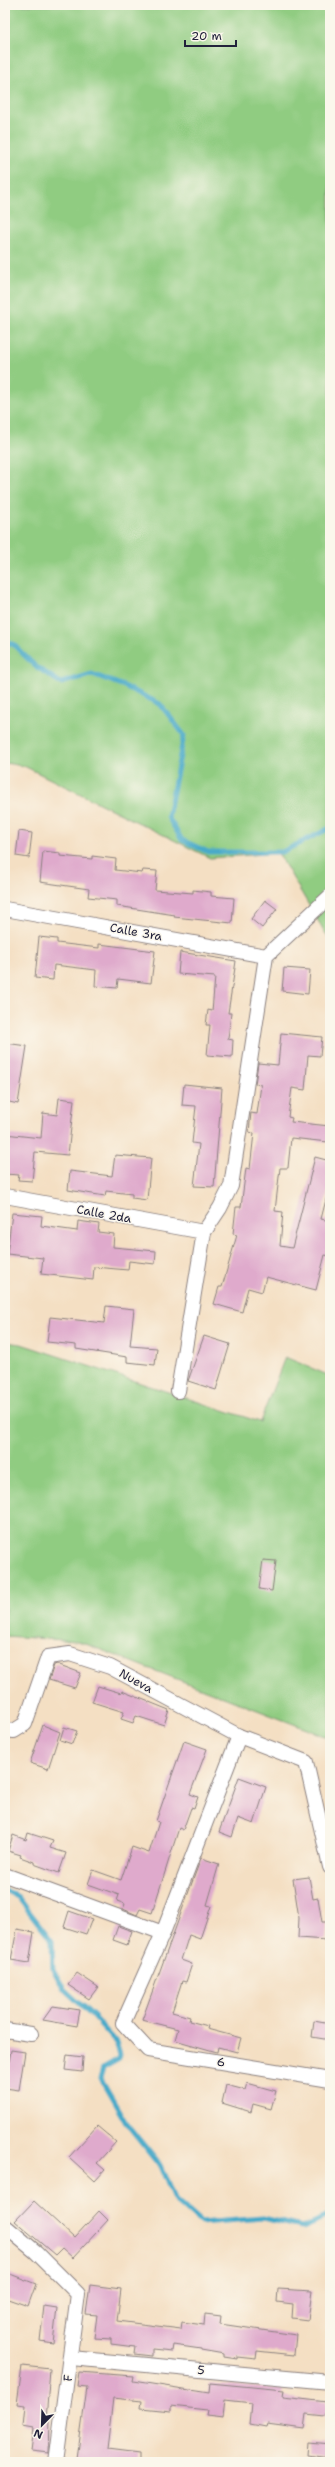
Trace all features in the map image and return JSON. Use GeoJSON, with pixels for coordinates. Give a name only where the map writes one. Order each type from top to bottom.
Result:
{"type":"FeatureCollection","features":[{"type":"Feature","properties":{"kind":"street"},"geometry":{"type":"LineString","coordinates":[[178,1391],[204,1232],[220,1208],[231,1186],[266,956],[330,896]]}},
{"type":"Feature","properties":{"kind":"street","name":"Calle 3ra"},"geometry":{"type":"LineString","coordinates":[[5,909],[266,956]]}},
{"type":"Feature","properties":{"kind":"street","name":"Calle 2da"},"geometry":{"type":"LineString","coordinates":[[5,1196],[204,1232]]}},
{"type":"Feature","properties":{"kind":"street","name":"Nueva"},"geometry":{"type":"LineString","coordinates":[[5,1730],[14,1731],[25,1724],[48,1657],[70,1654],[110,1667],[239,1736],[306,1762],[330,1867]]}},
{"type":"Feature","properties":{"kind":"street"},"geometry":{"type":"LineString","coordinates":[[5,1875],[163,1933],[239,1736]]}},
{"type":"Feature","properties":{"kind":"street","name":"6"},"geometry":{"type":"LineString","coordinates":[[163,1933],[123,2022],[148,2050],[330,2080]]}},
{"type":"Feature","properties":{"kind":"street"},"geometry":{"type":"LineString","coordinates":[[5,2030],[31,2034]]}},
{"type":"Feature","properties":{"kind":"street","name":"F"},"geometry":{"type":"LineString","coordinates":[[5,2226],[36,2252],[78,2294],[71,2358],[56,2462]]}},
{"type":"Feature","properties":{"kind":"street","name":"5"},"geometry":{"type":"LineString","coordinates":[[71,2358],[330,2382]]}},
{"type":"Feature","properties":{"kind":"green space"},"geometry":{"type":"Polygon","coordinates":[[[5,5],[330,5],[330,941],[278,853],[210,858],[24,766],[5,763],[5,5]]]}},
{"type":"Feature","properties":{"kind":"green space"},"geometry":{"type":"Polygon","coordinates":[[[5,1342],[21,1344],[260,1422],[285,1357],[330,1376],[330,1738],[78,1641],[5,1636],[5,1342]]]}},
{"type":"Feature","properties":{"kind":"building"},"geometry":{"type":"Polygon","coordinates":[[[19,831],[32,833],[29,858],[16,856],[19,831]]]}},
{"type":"Feature","properties":{"kind":"building"},"geometry":{"type":"Polygon","coordinates":[[[43,851],[60,853],[60,856],[92,859],[92,856],[116,859],[115,870],[142,873],[143,870],[157,871],[155,890],[193,893],[193,890],[211,892],[211,896],[234,898],[232,923],[174,917],[175,915],[117,906],[117,900],[88,897],[89,889],[40,882],[43,851]]]}},
{"type":"Feature","properties":{"kind":"building"},"geometry":{"type":"Polygon","coordinates":[[[265,900],[277,909],[262,928],[251,919],[265,900]]]}},
{"type":"Feature","properties":{"kind":"building"},"geometry":{"type":"Polygon","coordinates":[[[39,937],[57,939],[57,943],[99,948],[99,944],[155,951],[151,983],[118,979],[117,988],[95,986],[96,970],[54,965],[53,980],[35,978],[39,937]]]}},
{"type":"Feature","properties":{"kind":"building"},"geometry":{"type":"Polygon","coordinates":[[[180,952],[236,961],[228,1013],[231,1013],[228,1039],[233,1040],[232,1057],[207,1055],[210,1025],[206,1025],[208,1010],[212,1011],[215,977],[178,974],[180,952]]]}},
{"type":"Feature","properties":{"kind":"building"},"geometry":{"type":"Polygon","coordinates":[[[284,968],[310,970],[308,994],[282,991],[284,968]]]}},
{"type":"Feature","properties":{"kind":"building"},"geometry":{"type":"Polygon","coordinates":[[[281,1033],[322,1037],[320,1056],[308,1055],[305,1090],[292,1088],[288,1117],[292,1118],[291,1122],[330,1126],[328,1142],[291,1138],[288,1168],[280,1168],[275,1211],[283,1212],[280,1246],[292,1248],[315,1157],[330,1161],[330,1184],[321,1219],[330,1221],[330,1256],[325,1255],[316,1290],[266,1277],[262,1292],[248,1288],[242,1312],[214,1304],[219,1287],[222,1287],[237,1235],[233,1234],[236,1207],[241,1207],[246,1168],[250,1169],[254,1133],[249,1132],[251,1113],[257,1114],[261,1085],[255,1084],[258,1063],[278,1065],[281,1033]]]}},
{"type":"Feature","properties":{"kind":"building"},"geometry":{"type":"Polygon","coordinates":[[[5,1043],[27,1046],[18,1104],[5,1101],[5,1043]]]}},
{"type":"Feature","properties":{"kind":"building"},"geometry":{"type":"Polygon","coordinates":[[[184,1084],[222,1088],[214,1187],[194,1186],[199,1144],[192,1143],[196,1106],[182,1105],[184,1084]]]}},
{"type":"Feature","properties":{"kind":"building"},"geometry":{"type":"Polygon","coordinates":[[[59,1098],[74,1100],[68,1155],[35,1152],[32,1181],[18,1180],[19,1175],[5,1174],[5,1134],[41,1138],[43,1113],[57,1115],[59,1098]]]}},
{"type":"Feature","properties":{"kind":"building"},"geometry":{"type":"Polygon","coordinates":[[[115,1155],[151,1158],[147,1200],[132,1198],[132,1194],[106,1191],[105,1196],[68,1190],[70,1171],[112,1176],[115,1155]]]}},
{"type":"Feature","properties":{"kind":"building"},"geometry":{"type":"Polygon","coordinates":[[[12,1213],[42,1216],[41,1226],[77,1231],[78,1221],[99,1224],[98,1232],[114,1234],[113,1247],[156,1251],[155,1264],[129,1261],[128,1270],[94,1267],[93,1280],[41,1274],[43,1258],[7,1254],[12,1213]]]}},
{"type":"Feature","properties":{"kind":"building"},"geometry":{"type":"Polygon","coordinates":[[[106,1306],[134,1309],[130,1346],[157,1348],[155,1365],[127,1362],[127,1357],[76,1349],[76,1345],[47,1342],[50,1317],[104,1323],[106,1306]]]}},
{"type":"Feature","properties":{"kind":"building"},"geometry":{"type":"Polygon","coordinates":[[[204,1336],[230,1344],[216,1390],[188,1381],[204,1336]]]}},
{"type":"Feature","properties":{"kind":"building"},"geometry":{"type":"Polygon","coordinates":[[[263,1560],[276,1561],[272,1591],[259,1589],[263,1560]]]}},
{"type":"Feature","properties":{"kind":"building"},"geometry":{"type":"Polygon","coordinates":[[[57,1664],[81,1673],[75,1688],[49,1680],[54,1665],[57,1664]]]}},
{"type":"Feature","properties":{"kind":"building"},"geometry":{"type":"Polygon","coordinates":[[[98,1686],[121,1693],[122,1691],[169,1710],[164,1725],[136,1716],[133,1723],[121,1719],[124,1712],[92,1702],[98,1686]]]}},
{"type":"Feature","properties":{"kind":"building"},"geometry":{"type":"Polygon","coordinates":[[[43,1725],[60,1732],[48,1769],[30,1763],[43,1725]]]}},
{"type":"Feature","properties":{"kind":"building"},"geometry":{"type":"Polygon","coordinates":[[[64,1727],[77,1731],[72,1744],[60,1740],[64,1727]]]}},
{"type":"Feature","properties":{"kind":"building"},"geometry":{"type":"Polygon","coordinates":[[[184,1741],[207,1749],[190,1794],[198,1797],[194,1809],[191,1808],[183,1830],[179,1828],[152,1913],[140,1909],[137,1915],[123,1909],[125,1904],[117,1901],[119,1895],[88,1884],[93,1870],[121,1880],[132,1847],[149,1853],[159,1822],[156,1821],[184,1741]]]}},
{"type":"Feature","properties":{"kind":"building"},"geometry":{"type":"Polygon","coordinates":[[[239,1777],[266,1787],[254,1824],[238,1818],[232,1837],[219,1832],[239,1777]]]}},
{"type":"Feature","properties":{"kind":"building"},"geometry":{"type":"Polygon","coordinates":[[[28,1833],[53,1841],[50,1848],[66,1853],[59,1873],[34,1864],[34,1862],[20,1857],[21,1855],[8,1851],[13,1835],[26,1840],[28,1833]]]}},
{"type":"Feature","properties":{"kind":"building"},"geometry":{"type":"Polygon","coordinates":[[[201,1858],[219,1864],[207,1905],[211,1906],[200,1939],[189,1935],[181,1960],[192,1964],[186,1982],[182,1981],[172,2012],[190,2017],[189,2021],[208,2026],[207,2029],[241,2038],[237,2052],[218,2047],[217,2052],[175,2040],[178,2029],[142,2020],[201,1858]]]}},
{"type":"Feature","properties":{"kind":"building"},"geometry":{"type":"Polygon","coordinates":[[[309,1877],[313,1899],[318,1898],[322,1922],[327,1922],[326,1940],[298,1938],[299,1918],[293,1879],[309,1877]]]}},
{"type":"Feature","properties":{"kind":"building"},"geometry":{"type":"Polygon","coordinates":[[[69,1911],[92,1919],[86,1934],[64,1927],[69,1911]]]}},
{"type":"Feature","properties":{"kind":"building"},"geometry":{"type":"Polygon","coordinates":[[[118,1926],[132,1931],[127,1945],[113,1940],[118,1926]]]}},
{"type":"Feature","properties":{"kind":"building"},"geometry":{"type":"Polygon","coordinates":[[[17,1929],[34,1932],[29,1963],[11,1960],[17,1929]]]}},
{"type":"Feature","properties":{"kind":"building"},"geometry":{"type":"Polygon","coordinates":[[[77,1973],[98,1987],[89,1999],[68,1985],[77,1973]]]}},
{"type":"Feature","properties":{"kind":"building"},"geometry":{"type":"Polygon","coordinates":[[[53,2006],[80,2010],[77,2026],[43,2020],[53,2006]]]}},
{"type":"Feature","properties":{"kind":"building"},"geometry":{"type":"Polygon","coordinates":[[[314,2021],[330,2024],[330,2040],[312,2037],[314,2021]]]}},
{"type":"Feature","properties":{"kind":"building"},"geometry":{"type":"Polygon","coordinates":[[[11,2050],[25,2052],[19,2090],[5,2088],[11,2050]]]}},
{"type":"Feature","properties":{"kind":"building"},"geometry":{"type":"Polygon","coordinates":[[[67,2055],[83,2057],[82,2072],[65,2070],[67,2055]]]}},
{"type":"Feature","properties":{"kind":"building"},"geometry":{"type":"Polygon","coordinates":[[[247,2083],[276,2091],[271,2109],[253,2104],[251,2112],[222,2103],[226,2085],[245,2090],[247,2083]]]}},
{"type":"Feature","properties":{"kind":"building"},"geometry":{"type":"Polygon","coordinates":[[[97,2126],[116,2142],[97,2163],[105,2170],[95,2181],[69,2157],[97,2126]]]}},
{"type":"Feature","properties":{"kind":"building"},"geometry":{"type":"Polygon","coordinates":[[[34,2201],[74,2238],[99,2211],[108,2220],[73,2258],[62,2248],[55,2255],[15,2221],[34,2201]]]}},
{"type":"Feature","properties":{"kind":"building"},"geometry":{"type":"Polygon","coordinates":[[[5,2272],[36,2284],[28,2306],[5,2298],[5,2272]]]}},
{"type":"Feature","properties":{"kind":"building"},"geometry":{"type":"Polygon","coordinates":[[[90,2285],[121,2289],[117,2321],[181,2329],[182,2322],[204,2325],[205,2314],[221,2316],[220,2324],[296,2335],[294,2355],[257,2351],[256,2359],[237,2357],[237,2359],[224,2357],[224,2354],[173,2345],[172,2351],[152,2349],[152,2356],[134,2354],[135,2347],[111,2344],[111,2339],[94,2338],[97,2315],[86,2314],[90,2285]]]}},
{"type":"Feature","properties":{"kind":"building"},"geometry":{"type":"Polygon","coordinates":[[[278,2289],[312,2291],[308,2320],[292,2318],[293,2304],[277,2302],[278,2289]]]}},
{"type":"Feature","properties":{"kind":"building"},"geometry":{"type":"Polygon","coordinates":[[[44,2306],[57,2308],[53,2343],[40,2341],[44,2306]]]}},
{"type":"Feature","properties":{"kind":"building"},"geometry":{"type":"Polygon","coordinates":[[[22,2366],[50,2369],[46,2420],[50,2420],[49,2453],[31,2451],[34,2428],[23,2426],[25,2405],[17,2404],[22,2366]]]}},
{"type":"Feature","properties":{"kind":"building"},"geometry":{"type":"Polygon","coordinates":[[[79,2372],[134,2376],[133,2381],[209,2393],[210,2383],[284,2390],[283,2397],[327,2402],[325,2416],[306,2414],[304,2429],[267,2424],[266,2427],[250,2424],[252,2403],[225,2400],[223,2417],[206,2415],[207,2410],[171,2406],[171,2411],[141,2408],[142,2401],[113,2398],[107,2449],[139,2453],[139,2462],[104,2462],[77,2459],[87,2387],[77,2386],[79,2372]]]}},
{"type":"Feature","properties":{"kind":"building"},"geometry":{"type":"Polygon","coordinates":[[[308,2442],[330,2444],[329,2458],[307,2455],[308,2442]]]}},
{"type":"Feature","properties":{"kind":"waterway"},"geometry":{"type":"LineString","coordinates":[[5,642],[13,644],[35,666],[61,683],[92,674],[124,686],[160,704],[184,735],[168,817],[182,840],[208,852],[282,852],[330,828]]}},
{"type":"Feature","properties":{"kind":"waterway"},"geometry":{"type":"LineString","coordinates":[[5,1890],[18,1897],[52,1941],[53,1969],[64,1989],[93,2016],[116,2042],[120,2055],[119,2059],[103,2068],[100,2078],[126,2123],[160,2165],[174,2199],[201,2223],[263,2218],[302,2227],[330,2215]]}}]}
